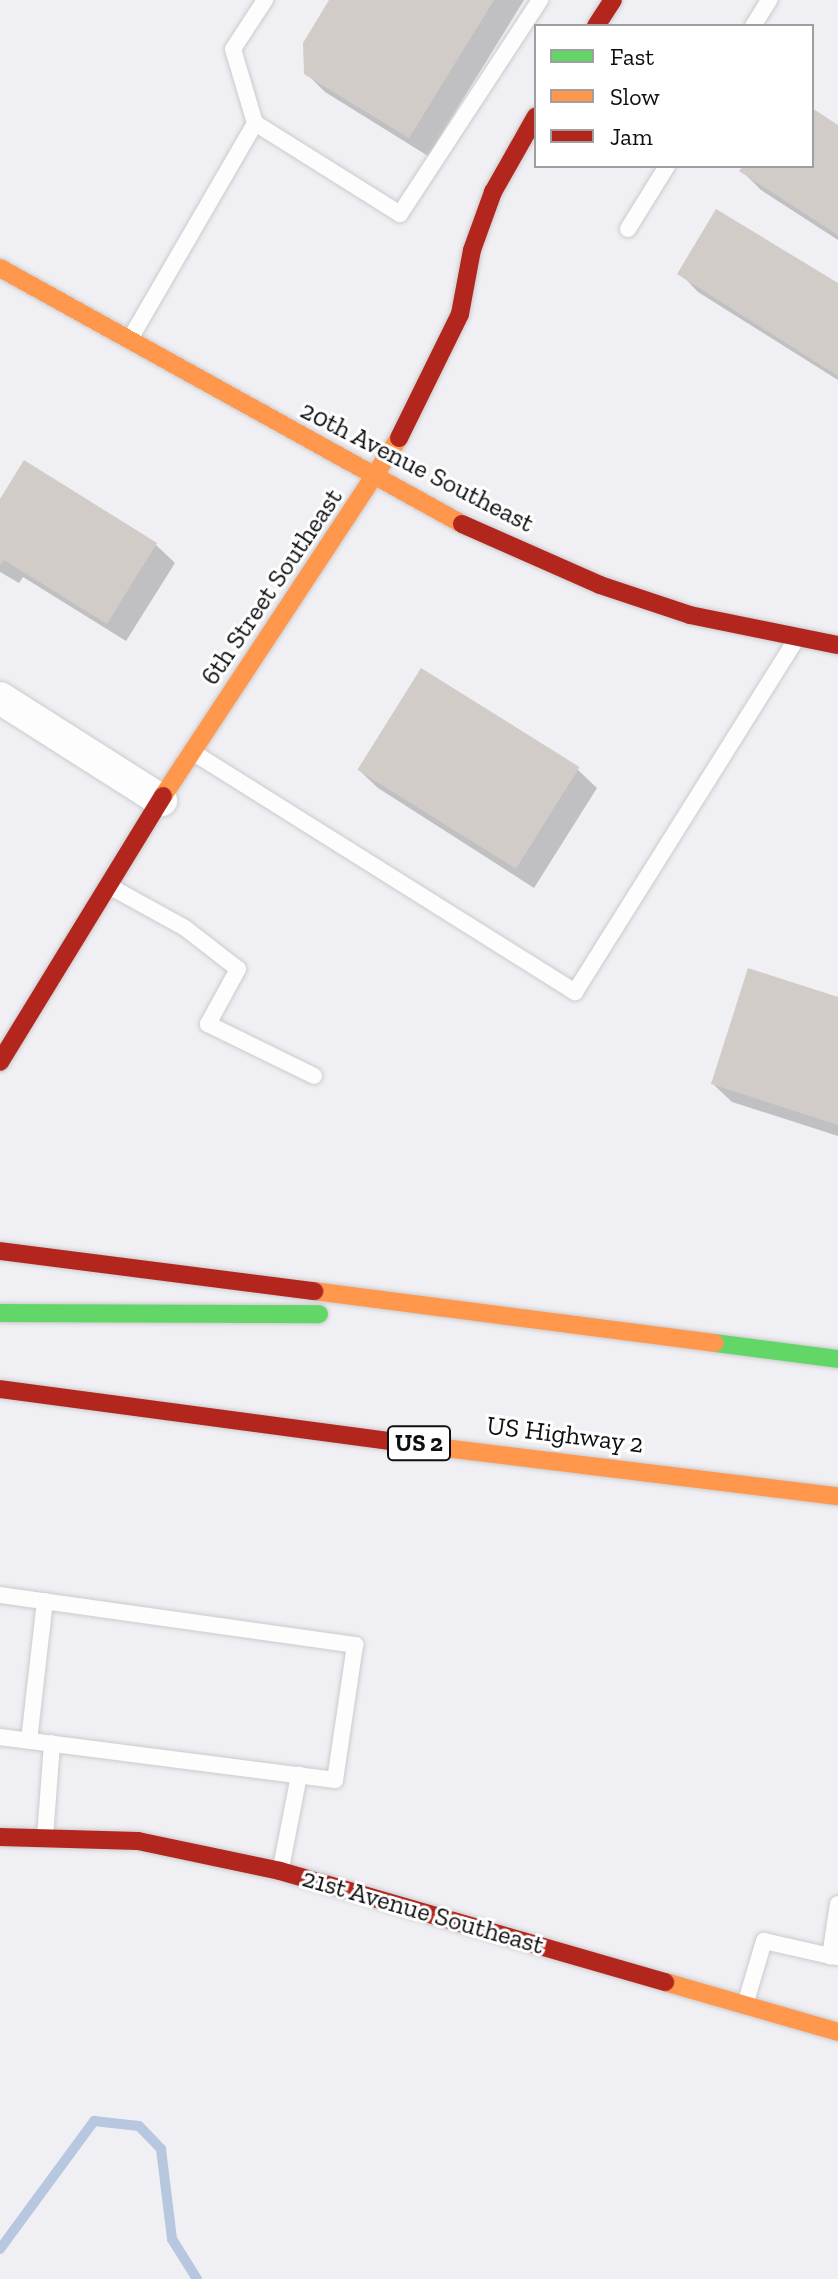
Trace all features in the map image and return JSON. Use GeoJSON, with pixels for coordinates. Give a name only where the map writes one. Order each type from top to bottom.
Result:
{"type":"FeatureCollection","features":[{"type":"Feature","properties":{"kind":"main road"},"geometry":{"type":"LineString","coordinates":[[597,24],[613,0]]}},
{"type":"Feature","properties":{"kind":"main road","name":"6th Street Southeast"},"geometry":{"type":"LineString","coordinates":[[0,1062],[161,800],[375,480],[437,366],[460,314],[472,250],[493,192],[534,120]]}},
{"type":"Feature","properties":{"kind":"main road","name":"20th Avenue Southeast"},"geometry":{"type":"LineString","coordinates":[[0,268],[375,480],[494,540],[600,585],[690,615],[796,639],[838,645]]}},
{"type":"Feature","properties":{"kind":"main road"},"geometry":{"type":"LineString","coordinates":[[0,1251],[838,1359]]}},
{"type":"Feature","properties":{"kind":"main road"},"geometry":{"type":"LineString","coordinates":[[0,1313],[110,1318],[333,1314],[550,1322]]}},
{"type":"Feature","properties":{"kind":"main road","name":"US Highway 2"},"geometry":{"type":"LineString","coordinates":[[0,1389],[136,1410],[838,1496]]}},
{"type":"Feature","properties":{"kind":"main road","name":"21st Avenue Southeast"},"geometry":{"type":"LineString","coordinates":[[0,1837],[138,1841],[280,1871],[838,2032]]}},
{"type":"Feature","properties":{"kind":"street"},"geometry":{"type":"LineString","coordinates":[[0,698],[161,800]]}},
{"type":"Feature","properties":{"kind":"lane"},"geometry":{"type":"LineString","coordinates":[[265,0],[233,49],[255,123],[400,214],[540,0]]}},
{"type":"Feature","properties":{"kind":"lane"},"geometry":{"type":"LineString","coordinates":[[754,24],[769,0]]}},
{"type":"Feature","properties":{"kind":"lane"},"geometry":{"type":"LineString","coordinates":[[129,340],[255,123]]}},
{"type":"Feature","properties":{"kind":"lane"},"geometry":{"type":"LineString","coordinates":[[628,229],[666,168]]}},
{"type":"Feature","properties":{"kind":"lane"},"geometry":{"type":"LineString","coordinates":[[193,752],[575,992],[796,639]]}},
{"type":"Feature","properties":{"kind":"lane"},"geometry":{"type":"LineString","coordinates":[[108,885],[185,928],[238,969],[208,1024],[314,1076]]}},
{"type":"Feature","properties":{"kind":"lane"},"geometry":{"type":"LineString","coordinates":[[0,1595],[355,1645],[335,1780],[0,1737]]}},
{"type":"Feature","properties":{"kind":"lane"},"geometry":{"type":"LineString","coordinates":[[29,1741],[45,1601]]}},
{"type":"Feature","properties":{"kind":"lane"},"geometry":{"type":"LineString","coordinates":[[45,1838],[52,1743]]}},
{"type":"Feature","properties":{"kind":"lane"},"geometry":{"type":"LineString","coordinates":[[280,1871],[299,1775]]}},
{"type":"Feature","properties":{"kind":"lane"},"geometry":{"type":"LineString","coordinates":[[745,2005],[764,1941],[834,1956],[838,1904]]}},
{"type":"Feature","properties":{"kind":"building"},"geometry":{"type":"Polygon","coordinates":[[[329,0],[494,0],[409,138],[304,74],[303,43],[329,0]]]}},
{"type":"Feature","properties":{"kind":"building"},"geometry":{"type":"Polygon","coordinates":[[[814,109],[838,125],[838,235],[739,171],[741,168],[814,168],[814,109]]]}},
{"type":"Feature","properties":{"kind":"building"},"geometry":{"type":"Polygon","coordinates":[[[716,209],[838,283],[838,376],[677,274],[716,209]]]}},
{"type":"Feature","properties":{"kind":"building"},"geometry":{"type":"Polygon","coordinates":[[[24,460],[157,543],[107,624],[4,560],[0,565],[0,499],[24,460]]]}},
{"type":"Feature","properties":{"kind":"building"},"geometry":{"type":"Polygon","coordinates":[[[421,668],[580,767],[516,869],[357,770],[421,668]]]}},
{"type":"Feature","properties":{"kind":"building"},"geometry":{"type":"Polygon","coordinates":[[[748,968],[838,997],[838,1125],[711,1084],[748,968]]]}},
{"type":"Feature","properties":{"kind":"waterway"},"geometry":{"type":"LineString","coordinates":[[0,2249],[94,2121],[139,2126],[161,2149],[172,2239],[197,2279]]}},
{"type":"Feature","properties":{"kind":"traffic: fast"},"geometry":{"type":"LineString","coordinates":[[0,1313],[319,1314]]}},
{"type":"Feature","properties":{"kind":"traffic: fast"},"geometry":{"type":"LineString","coordinates":[[715,1343],[838,1359]]}},
{"type":"Feature","properties":{"kind":"traffic: slow"},"geometry":{"type":"LineString","coordinates":[[0,268],[462,524]]}},
{"type":"Feature","properties":{"kind":"traffic: slow"},"geometry":{"type":"LineString","coordinates":[[163,796],[399,438]]}},
{"type":"Feature","properties":{"kind":"traffic: slow"},"geometry":{"type":"LineString","coordinates":[[314,1291],[715,1343]]}},
{"type":"Feature","properties":{"kind":"traffic: slow"},"geometry":{"type":"LineString","coordinates":[[428,1446],[838,1496]]}},
{"type":"Feature","properties":{"kind":"traffic: slow"},"geometry":{"type":"LineString","coordinates":[[665,1982],[838,2032]]}},
{"type":"Feature","properties":{"kind":"traffic: jam"},"geometry":{"type":"LineString","coordinates":[[597,24],[613,0]]}},
{"type":"Feature","properties":{"kind":"traffic: jam"},"geometry":{"type":"LineString","coordinates":[[399,438],[460,314],[472,250],[493,192],[534,120]]}},
{"type":"Feature","properties":{"kind":"traffic: jam"},"geometry":{"type":"LineString","coordinates":[[462,524],[600,585],[690,615],[838,645]]}},
{"type":"Feature","properties":{"kind":"traffic: jam"},"geometry":{"type":"LineString","coordinates":[[0,1062],[163,796]]}},
{"type":"Feature","properties":{"kind":"traffic: jam"},"geometry":{"type":"LineString","coordinates":[[0,1251],[314,1291]]}},
{"type":"Feature","properties":{"kind":"traffic: jam"},"geometry":{"type":"LineString","coordinates":[[0,1389],[428,1446]]}},
{"type":"Feature","properties":{"kind":"traffic: jam"},"geometry":{"type":"LineString","coordinates":[[0,1837],[138,1841],[280,1871],[665,1982]]}}]}
